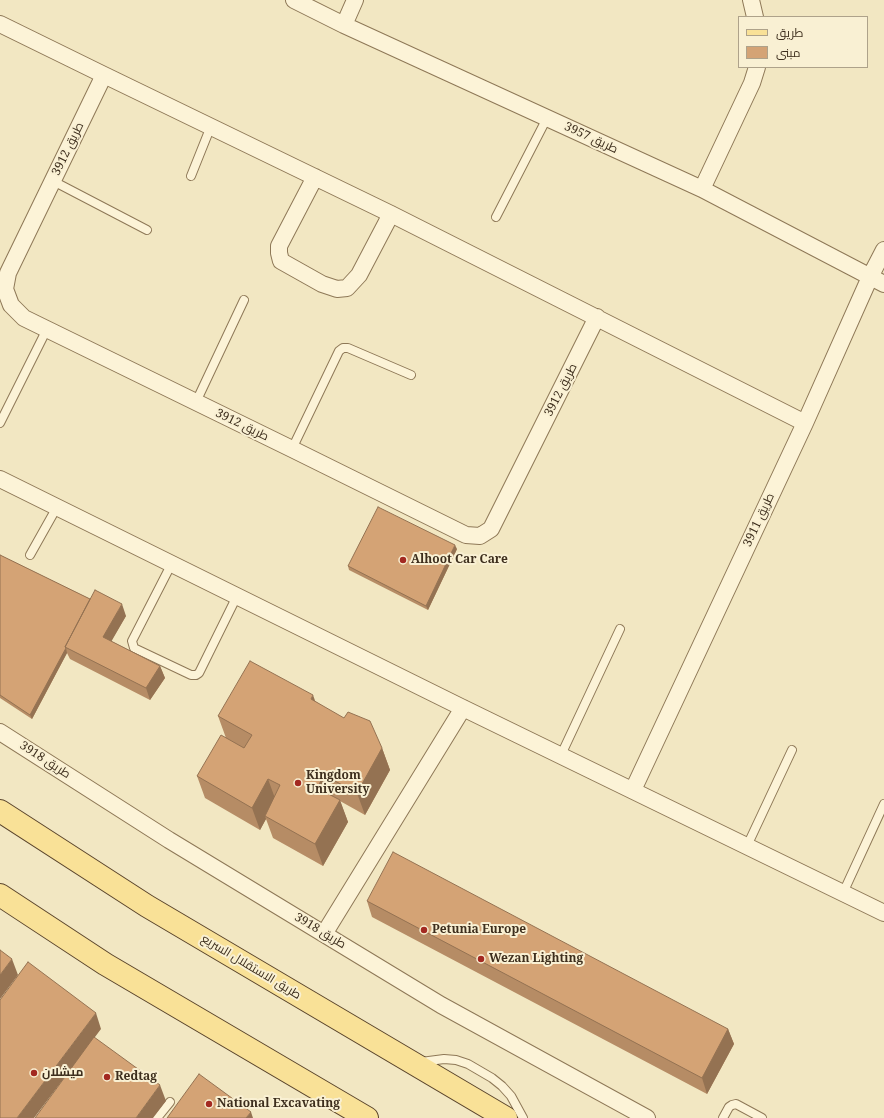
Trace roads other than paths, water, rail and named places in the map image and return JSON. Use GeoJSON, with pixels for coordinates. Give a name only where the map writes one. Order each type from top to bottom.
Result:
{"type":"FeatureCollection","features":[{"type":"Feature","properties":{"kind":"main road","name":"طريق الاستقلال السريع"},"geometry":{"type":"LineString","coordinates":[[0,811],[146,906],[506,1118]]}},
{"type":"Feature","properties":{"kind":"main road"},"geometry":{"type":"LineString","coordinates":[[0,895],[105,964],[367,1118]]}},
{"type":"Feature","properties":{"kind":"street","name":"طريق 3957"},"geometry":{"type":"LineString","coordinates":[[294,0],[344,25],[702,189],[877,281]]}},
{"type":"Feature","properties":{"kind":"street"},"geometry":{"type":"LineString","coordinates":[[344,25],[355,0]]}},
{"type":"Feature","properties":{"kind":"street"},"geometry":{"type":"LineString","coordinates":[[751,0],[755,16]]}},
{"type":"Feature","properties":{"kind":"street"},"geometry":{"type":"LineString","coordinates":[[0,24],[392,214],[805,422]]}},
{"type":"Feature","properties":{"kind":"street"},"geometry":{"type":"LineString","coordinates":[[702,189],[752,83],[757,68]]}},
{"type":"Feature","properties":{"kind":"street","name":"طريق 3912"},"geometry":{"type":"LineString","coordinates":[[104,75],[8,273],[5,289],[11,305],[24,318],[466,535],[480,536],[490,529],[597,318]]}},
{"type":"Feature","properties":{"kind":"street"},"geometry":{"type":"LineString","coordinates":[[315,177],[279,246],[279,253],[281,261],[322,284],[337,289],[347,288],[359,275],[392,214]]}},
{"type":"Feature","properties":{"kind":"street","name":"طريق 3911"},"geometry":{"type":"LineString","coordinates":[[633,790],[805,422],[877,281],[884,250]]}},
{"type":"Feature","properties":{"kind":"street"},"geometry":{"type":"LineString","coordinates":[[0,479],[463,708],[884,913]]}},
{"type":"Feature","properties":{"kind":"street"},"geometry":{"type":"LineString","coordinates":[[324,934],[463,708]]}},
{"type":"Feature","properties":{"kind":"street","name":"طريق 3918"},"geometry":{"type":"LineString","coordinates":[[0,732],[168,840],[441,1005],[648,1118]]}},
{"type":"Feature","properties":{"kind":"lane"},"geometry":{"type":"LineString","coordinates":[[496,217],[547,118]]}},
{"type":"Feature","properties":{"kind":"lane"},"geometry":{"type":"LineString","coordinates":[[192,176],[211,126]]}},
{"type":"Feature","properties":{"kind":"lane"},"geometry":{"type":"LineString","coordinates":[[53,181],[147,230]]}},
{"type":"Feature","properties":{"kind":"lane"},"geometry":{"type":"LineString","coordinates":[[196,402],[244,300]]}},
{"type":"Feature","properties":{"kind":"lane"},"geometry":{"type":"LineString","coordinates":[[0,423],[47,329]]}},
{"type":"Feature","properties":{"kind":"lane"},"geometry":{"type":"LineString","coordinates":[[292,449],[339,351],[344,348],[348,348],[411,375]]}},
{"type":"Feature","properties":{"kind":"lane"},"geometry":{"type":"LineString","coordinates":[[30,555],[57,507]]}},
{"type":"Feature","properties":{"kind":"lane"},"geometry":{"type":"LineString","coordinates":[[172,563],[132,641],[134,648],[191,675],[196,675],[199,673],[237,596]]}},
{"type":"Feature","properties":{"kind":"lane"},"geometry":{"type":"LineString","coordinates":[[561,755],[620,629]]}},
{"type":"Feature","properties":{"kind":"lane"},"geometry":{"type":"LineString","coordinates":[[747,846],[792,750]]}},
{"type":"Feature","properties":{"kind":"lane"},"geometry":{"type":"LineString","coordinates":[[843,893],[884,804]]}},
{"type":"Feature","properties":{"kind":"lane"},"geometry":{"type":"LineString","coordinates":[[414,1064],[444,1059],[456,1060],[468,1064],[492,1078],[502,1086],[511,1096],[522,1118]]}},
{"type":"Feature","properties":{"kind":"lane"},"geometry":{"type":"LineString","coordinates":[[157,1118],[170,1102]]}},
{"type":"Feature","properties":{"kind":"lane"},"geometry":{"type":"LineString","coordinates":[[723,1118],[729,1107],[732,1104],[736,1104],[762,1118]]}},
{"type":"Feature","properties":{"kind":"place","name":"Alhoot Car Care"},"geometry":{"type":"Point","coordinates":[403,560]}},
{"type":"Feature","properties":{"kind":"place","name":"Kingdom University"},"geometry":{"type":"Point","coordinates":[298,783]}},
{"type":"Feature","properties":{"kind":"place","name":"Petunia Europe"},"geometry":{"type":"Point","coordinates":[424,930]}},
{"type":"Feature","properties":{"kind":"place","name":"Wezan Lighting"},"geometry":{"type":"Point","coordinates":[481,959]}},
{"type":"Feature","properties":{"kind":"place","name":"ميشلان"},"geometry":{"type":"Point","coordinates":[34,1073]}},
{"type":"Feature","properties":{"kind":"place","name":"Redtag"},"geometry":{"type":"Point","coordinates":[107,1077]}},
{"type":"Feature","properties":{"kind":"place","name":"National Excavating"},"geometry":{"type":"Point","coordinates":[209,1104]}}]}
